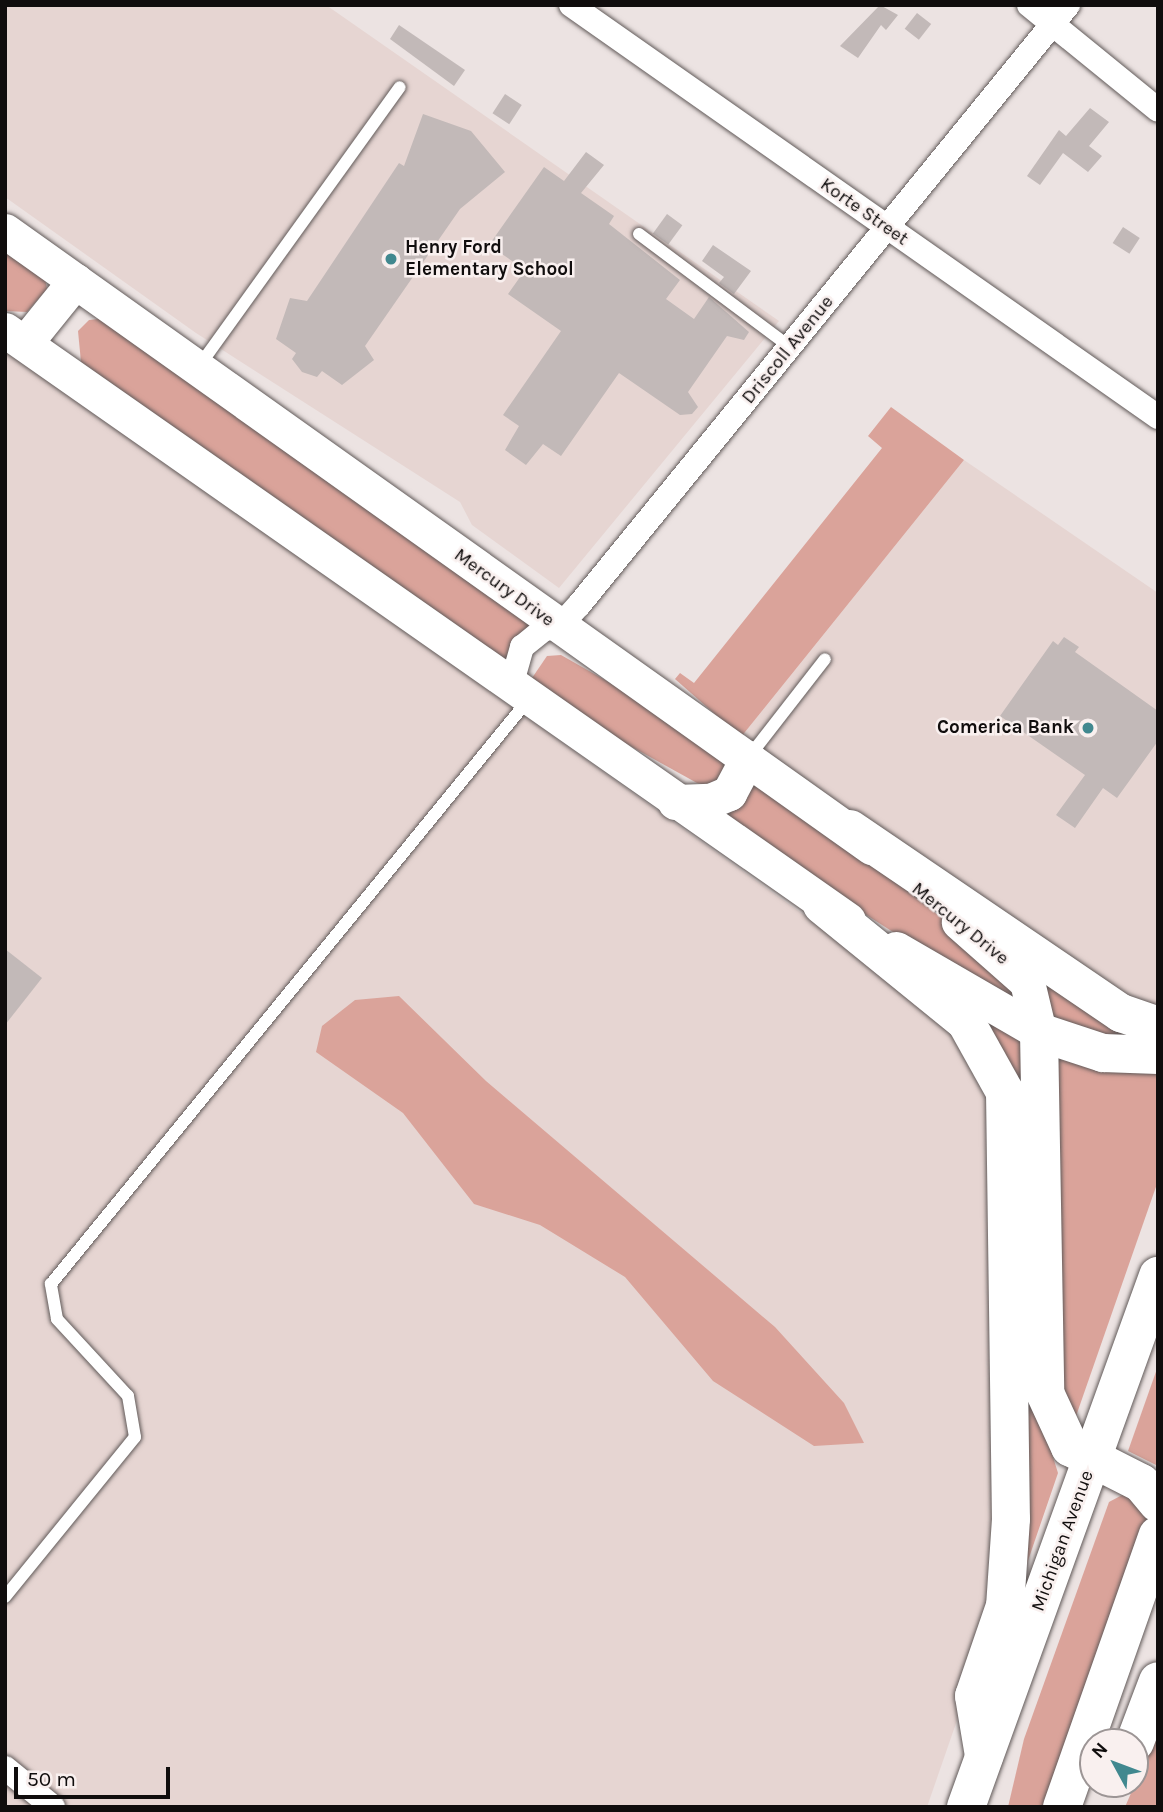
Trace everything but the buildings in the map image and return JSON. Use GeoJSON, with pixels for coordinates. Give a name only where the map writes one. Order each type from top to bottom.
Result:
{"type":"FeatureCollection","features":[{"type":"Feature","properties":{"kind":"main road"},"geometry":{"type":"LineString","coordinates":[[850,829],[1121,1013],[1158,1026]]}},
{"type":"Feature","properties":{"kind":"main road"},"geometry":{"type":"LineString","coordinates":[[822,905],[966,1022],[1005,1092],[1011,1519],[1005,1606],[974,1696],[976,1787]]}},
{"type":"Feature","properties":{"kind":"main road"},"geometry":{"type":"LineString","coordinates":[[1158,1055],[1103,1053],[1039,1032],[1045,1393],[1058,1431],[1070,1447],[1141,1483],[1158,1503]]}},
{"type":"Feature","properties":{"kind":"main road","name":"Michigan Avenue"},"geometry":{"type":"LineString","coordinates":[[976,1787],[1158,1276]]}},
{"type":"Feature","properties":{"kind":"main road"},"geometry":{"type":"LineString","coordinates":[[1062,1807],[1158,1535]]}},
{"type":"Feature","properties":{"kind":"main road"},"geometry":{"type":"LineString","coordinates":[[1116,1728],[1158,1611]]}},
{"type":"Feature","properties":{"kind":"main road"},"geometry":{"type":"LineString","coordinates":[[1140,1728],[1158,1681]]}},
{"type":"Feature","properties":{"kind":"street","name":"Korte Street"},"geometry":{"type":"LineString","coordinates":[[571,5],[1158,417]]}},
{"type":"Feature","properties":{"kind":"street"},"geometry":{"type":"LineString","coordinates":[[1029,5],[1158,110]]}},
{"type":"Feature","properties":{"kind":"street","name":"Driscoll Avenue"},"geometry":{"type":"LineString","coordinates":[[520,693],[522,647],[544,629],[559,628],[1068,5]]}},
{"type":"Feature","properties":{"kind":"street","name":"Mercury Drive"},"geometry":{"type":"LineString","coordinates":[[5,231],[559,628],[850,829],[1017,970],[1033,996],[1039,1032]]}},
{"type":"Feature","properties":{"kind":"street"},"geometry":{"type":"LineString","coordinates":[[75,281],[15,337],[822,905],[1039,1032]]}},
{"type":"Feature","properties":{"kind":"street"},"geometry":{"type":"LineString","coordinates":[[675,802],[710,801],[729,793],[748,758]]}},
{"type":"Feature","properties":{"kind":"street"},"geometry":{"type":"LineString","coordinates":[[5,1768],[53,1807]]}},
{"type":"Feature","properties":{"kind":"lane"},"geometry":{"type":"LineString","coordinates":[[197,369],[400,87]]}},
{"type":"Feature","properties":{"kind":"lane"},"geometry":{"type":"LineString","coordinates":[[639,234],[790,347]]}},
{"type":"Feature","properties":{"kind":"lane"},"geometry":{"type":"LineString","coordinates":[[748,758],[825,659]]}},
{"type":"Feature","properties":{"kind":"lane"},"geometry":{"type":"LineString","coordinates":[[5,1597],[135,1437],[128,1396],[57,1319],[51,1284],[520,693]]}},
{"type":"Feature","properties":{"kind":"shaded area","name":"Henry Ford Elementary School"},"geometry":{"type":"Polygon","coordinates":[[[5,5],[326,5],[779,321],[559,588],[472,525],[460,502],[196,333],[5,197],[5,5]]]}},
{"type":"Feature","properties":{"kind":"shaded area"},"geometry":{"type":"Polygon","coordinates":[[[5,242],[45,278],[47,289],[27,312],[5,311],[5,242]]]}},
{"type":"Feature","properties":{"kind":"shaded area"},"geometry":{"type":"Polygon","coordinates":[[[107,318],[536,629],[505,659],[81,362],[78,331],[89,320],[107,318]]]}},
{"type":"Feature","properties":{"kind":"shaded area"},"geometry":{"type":"Polygon","coordinates":[[[5,346],[949,1018],[990,1074],[998,1602],[927,1807],[5,1807],[5,346]]]}},
{"type":"Feature","properties":{"kind":"shaded area"},"geometry":{"type":"Polygon","coordinates":[[[891,407],[964,460],[741,737],[675,679],[680,673],[694,683],[882,448],[868,436],[891,407]]]}},
{"type":"Feature","properties":{"kind":"shaded area"},"geometry":{"type":"Polygon","coordinates":[[[964,460],[1158,593],[1158,1011],[1134,1006],[741,737],[964,460]]]}},
{"type":"Feature","properties":{"kind":"shaded area"},"geometry":{"type":"Polygon","coordinates":[[[561,655],[721,746],[730,772],[710,786],[697,783],[623,742],[532,678],[547,656],[561,655]]]}},
{"type":"Feature","properties":{"kind":"shaded area"},"geometry":{"type":"Polygon","coordinates":[[[756,781],[802,807],[1007,970],[1019,1013],[840,898],[728,815],[756,781]]]}},
{"type":"Feature","properties":{"kind":"shaded area"},"geometry":{"type":"Polygon","coordinates":[[[948,903],[1158,1048],[1058,1030],[948,903]]]}},
{"type":"Feature","properties":{"kind":"shaded area"},"geometry":{"type":"Polygon","coordinates":[[[883,944],[1024,1031],[1042,1422],[1058,1473],[1020,1584],[1014,1109],[883,944]]]}},
{"type":"Feature","properties":{"kind":"shaded area"},"geometry":{"type":"Polygon","coordinates":[[[399,996],[486,1081],[775,1327],[844,1403],[864,1443],[814,1446],[713,1381],[625,1277],[540,1225],[474,1204],[403,1113],[316,1052],[322,1026],[355,1000],[399,996]]]}},
{"type":"Feature","properties":{"kind":"shaded area"},"geometry":{"type":"Polygon","coordinates":[[[1048,1044],[1158,1062],[1158,1181],[1075,1419],[1064,1418],[1048,1044]]]}},
{"type":"Feature","properties":{"kind":"shaded area"},"geometry":{"type":"Polygon","coordinates":[[[1158,1366],[1158,1466],[1128,1451],[1158,1366]]]}},
{"type":"Feature","properties":{"kind":"shaded area"},"geometry":{"type":"Polygon","coordinates":[[[1126,1493],[1150,1521],[1081,1728],[1079,1728],[1055,1807],[1008,1807],[1024,1739],[1109,1502],[1126,1493]]]}},
{"type":"Feature","properties":{"kind":"shaded area"},"geometry":{"type":"Polygon","coordinates":[[[1158,1716],[1158,1807],[1125,1807],[1129,1798],[1149,1798],[1149,1743],[1158,1716]]]}},
{"type":"Feature","properties":{"kind":"place","name":"Henry Ford Elementary School"},"geometry":{"type":"Point","coordinates":[391,259]}},
{"type":"Feature","properties":{"kind":"place","name":"Comerica Bank"},"geometry":{"type":"Point","coordinates":[1088,728]}}]}
